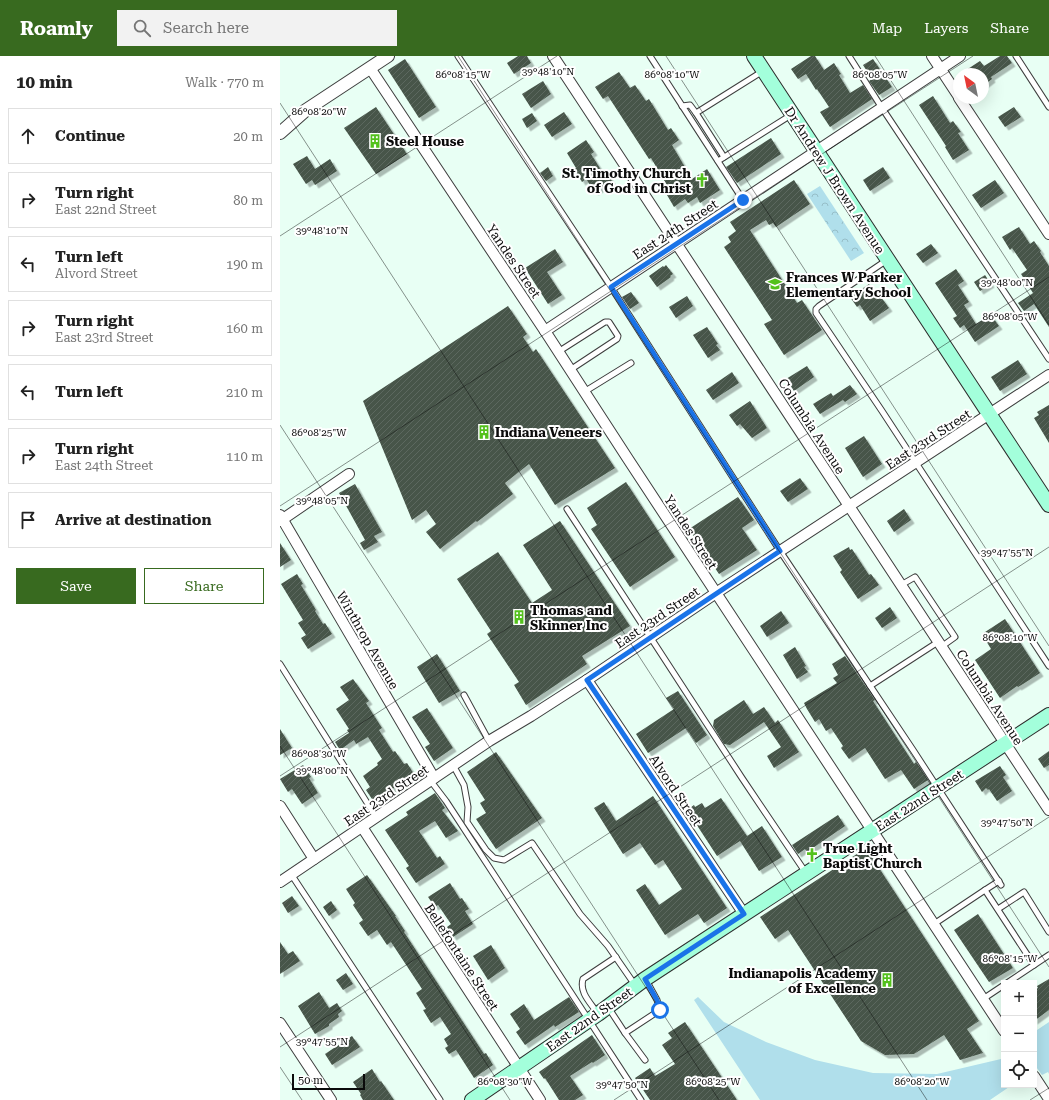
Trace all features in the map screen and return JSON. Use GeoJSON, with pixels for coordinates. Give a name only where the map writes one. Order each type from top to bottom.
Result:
{"type":"FeatureCollection","features":[{"type":"Feature","properties":{"kind":"main road","name":"Dr Andrew J Brown Avenue"},"geometry":{"type":"LineString","coordinates":[[754,56],[1049,505]]}},
{"type":"Feature","properties":{"kind":"main road","name":"East 22nd Street"},"geometry":{"type":"LineString","coordinates":[[472,1100],[598,1014],[640,983],[1049,715]]}},
{"type":"Feature","properties":{"kind":"street"},"geometry":{"type":"LineString","coordinates":[[280,133],[306,110],[388,56]]}},
{"type":"Feature","properties":{"kind":"street","name":"Columbia Avenue"},"geometry":{"type":"LineString","coordinates":[[553,56],[1049,810]]}},
{"type":"Feature","properties":{"kind":"street"},"geometry":{"type":"LineString","coordinates":[[932,56],[953,89]]}},
{"type":"Feature","properties":{"kind":"street","name":"East 24th Street"},"geometry":{"type":"LineString","coordinates":[[545,331],[960,56]]}},
{"type":"Feature","properties":{"kind":"street","name":"Yandes Street"},"geometry":{"type":"LineString","coordinates":[[370,68],[545,331],[1001,1026]]}},
{"type":"Feature","properties":{"kind":"street"},"geometry":{"type":"LineString","coordinates":[[963,104],[1049,234]]}},
{"type":"Feature","properties":{"kind":"street","name":"East 23rd Street"},"geometry":{"type":"LineString","coordinates":[[280,882],[489,741],[587,680],[716,593],[1049,375]]}},
{"type":"Feature","properties":{"kind":"street"},"geometry":{"type":"LineString","coordinates":[[281,519],[349,474]]}},
{"type":"Feature","properties":{"kind":"street","name":"Winthrop Avenue"},"geometry":{"type":"LineString","coordinates":[[281,519],[432,779]]}},
{"type":"Feature","properties":{"kind":"street","name":"Alvord Street"},"geometry":{"type":"LineString","coordinates":[[587,680],[744,914]]}},
{"type":"Feature","properties":{"kind":"street"},"geometry":{"type":"LineString","coordinates":[[280,806],[314,859]]}},
{"type":"Feature","properties":{"kind":"street","name":"Bellefontaine Street"},"geometry":{"type":"LineString","coordinates":[[362,827],[540,1100]]}},
{"type":"Feature","properties":{"kind":"street"},"geometry":{"type":"LineString","coordinates":[[280,1023],[331,1100]]}},
{"type":"Feature","properties":{"kind":"street"},"geometry":{"type":"LineString","coordinates":[[1037,1081],[1049,1099]]}},
{"type":"Feature","properties":{"kind":"lane"},"geometry":{"type":"LineString","coordinates":[[458,56],[611,287],[780,551],[1000,883],[985,890],[934,924]]}},
{"type":"Feature","properties":{"kind":"lane"},"geometry":{"type":"LineString","coordinates":[[650,56],[743,200]]}},
{"type":"Feature","properties":{"kind":"lane"},"geometry":{"type":"LineString","coordinates":[[849,56],[1049,359]]}},
{"type":"Feature","properties":{"kind":"lane"},"geometry":{"type":"LineString","coordinates":[[1016,56],[1049,107]]}},
{"type":"Feature","properties":{"kind":"lane"},"geometry":{"type":"LineString","coordinates":[[696,113],[763,70]]}},
{"type":"Feature","properties":{"kind":"lane"},"geometry":{"type":"LineString","coordinates":[[682,106],[690,105],[724,157]]}},
{"type":"Feature","properties":{"kind":"lane"},"geometry":{"type":"LineString","coordinates":[[718,161],[792,114]]}},
{"type":"Feature","properties":{"kind":"lane"},"geometry":{"type":"LineString","coordinates":[[888,260],[819,306],[816,309],[816,313],[1049,666]]}},
{"type":"Feature","properties":{"kind":"lane"},"geometry":{"type":"LineString","coordinates":[[558,352],[605,322],[609,322],[618,336],[617,340],[570,370]]}},
{"type":"Feature","properties":{"kind":"lane"},"geometry":{"type":"LineString","coordinates":[[584,392],[631,362]]}},
{"type":"Feature","properties":{"kind":"lane"},"geometry":{"type":"LineString","coordinates":[[567,509],[806,874]]}},
{"type":"Feature","properties":{"kind":"lane"},"geometry":{"type":"LineString","coordinates":[[870,686],[940,644],[955,637],[915,577],[901,585]]}},
{"type":"Feature","properties":{"kind":"lane"},"geometry":{"type":"LineString","coordinates":[[280,664],[376,818]]}},
{"type":"Feature","properties":{"kind":"lane"},"geometry":{"type":"LineString","coordinates":[[464,695],[489,741]]}},
{"type":"Feature","properties":{"kind":"lane"},"geometry":{"type":"LineString","coordinates":[[453,765],[464,785],[468,807],[467,822],[486,850],[494,858],[504,860],[532,843],[580,914],[616,957],[657,1000],[660,1010],[625,1033]]}},
{"type":"Feature","properties":{"kind":"lane"},"geometry":{"type":"LineString","coordinates":[[432,779],[446,801],[598,1014],[625,1033],[645,1060]]}},
{"type":"Feature","properties":{"kind":"lane"},"geometry":{"type":"LineString","coordinates":[[291,874],[440,1100]]}},
{"type":"Feature","properties":{"kind":"lane"},"geometry":{"type":"LineString","coordinates":[[985,890],[1034,965]]}},
{"type":"Feature","properties":{"kind":"lane"},"geometry":{"type":"LineString","coordinates":[[998,909],[1024,892],[1049,932]]}},
{"type":"Feature","properties":{"kind":"lane"},"geometry":{"type":"LineString","coordinates":[[1012,980],[1049,954]]}},
{"type":"Feature","properties":{"kind":"lane"},"geometry":{"type":"LineString","coordinates":[[616,957],[583,979],[583,992],[598,1014],[641,1100]]}},
{"type":"Feature","properties":{"kind":"lane"},"geometry":{"type":"LineString","coordinates":[[983,999],[1001,987]]}},
{"type":"Feature","properties":{"kind":"green space"},"geometry":{"type":"Polygon","coordinates":[[[820,186],[864,253],[851,261],[807,194],[820,186]]]}},
{"type":"Feature","properties":{"kind":"green space"},"geometry":{"type":"Polygon","coordinates":[[[698,997],[724,1022],[766,1042],[815,1060],[873,1073],[937,1074],[1001,1059],[1001,1088],[1008,1088],[990,1100],[760,1100],[694,1000],[698,997]]]}},
{"type":"Feature","properties":{"kind":"green space"},"geometry":{"type":"Polygon","coordinates":[[[1049,1022],[1049,1074],[1048,1072],[1042,1075],[1037,1068],[1037,1030],[1049,1022]]]}},
{"type":"Feature","properties":{"kind":"building"},"geometry":{"type":"Polygon","coordinates":[[[518,56],[527,56],[531,63],[514,74],[507,63],[518,56]]]}},
{"type":"Feature","properties":{"kind":"building"},"geometry":{"type":"Polygon","coordinates":[[[811,56],[815,56],[824,70],[834,63],[841,74],[839,75],[850,93],[863,85],[872,99],[830,127],[820,112],[829,107],[817,89],[816,90],[806,74],[798,79],[791,69],[811,56]]]}},
{"type":"Feature","properties":{"kind":"building"},"geometry":{"type":"Polygon","coordinates":[[[1000,56],[1007,56],[1012,63],[991,77],[992,79],[989,81],[989,68],[969,68],[980,61],[984,66],[1000,56]]]}},
{"type":"Feature","properties":{"kind":"building"},"geometry":{"type":"Polygon","coordinates":[[[405,59],[436,107],[419,118],[388,70],[405,59]]]}},
{"type":"Feature","properties":{"kind":"building"},"geometry":{"type":"Polygon","coordinates":[[[873,59],[892,87],[879,95],[869,81],[872,79],[863,65],[873,59]]]}},
{"type":"Feature","properties":{"kind":"building"},"geometry":{"type":"Polygon","coordinates":[[[619,72],[630,88],[635,85],[646,101],[649,99],[668,130],[671,128],[679,140],[672,145],[692,179],[707,169],[720,190],[700,203],[697,197],[688,203],[685,199],[674,207],[667,195],[671,192],[651,158],[649,159],[608,96],[603,99],[595,87],[619,72]]]}},
{"type":"Feature","properties":{"kind":"building"},"geometry":{"type":"Polygon","coordinates":[[[543,81],[551,94],[531,108],[522,94],[543,81]]]}},
{"type":"Feature","properties":{"kind":"building"},"geometry":{"type":"Polygon","coordinates":[[[933,96],[950,123],[953,121],[961,132],[958,133],[969,150],[953,160],[945,147],[946,146],[919,105],[933,96]]]}},
{"type":"Feature","properties":{"kind":"building","name":"Steel House"},"geometry":{"type":"Polygon","coordinates":[[[376,107],[407,154],[376,174],[344,128],[376,107]]]}},
{"type":"Feature","properties":{"kind":"building"},"geometry":{"type":"Polygon","coordinates":[[[1014,107],[1021,117],[1005,127],[998,117],[1014,107]]]}},
{"type":"Feature","properties":{"kind":"building"},"geometry":{"type":"Polygon","coordinates":[[[564,112],[572,124],[552,137],[544,125],[564,112]]]}},
{"type":"Feature","properties":{"kind":"building"},"geometry":{"type":"Polygon","coordinates":[[[532,113],[537,121],[527,128],[522,119],[532,113]]]}},
{"type":"Feature","properties":{"kind":"building"},"geometry":{"type":"Polygon","coordinates":[[[771,138],[781,154],[737,183],[726,167],[771,138]]]}},
{"type":"Feature","properties":{"kind":"building"},"geometry":{"type":"Polygon","coordinates":[[[586,140],[594,152],[591,154],[603,173],[606,171],[612,181],[595,192],[586,179],[582,182],[567,153],[586,140]]]}},
{"type":"Feature","properties":{"kind":"building"},"geometry":{"type":"Polygon","coordinates":[[[307,156],[315,169],[330,159],[337,171],[315,185],[312,180],[306,184],[293,164],[307,156]]]}},
{"type":"Feature","properties":{"kind":"building"},"geometry":{"type":"Polygon","coordinates":[[[548,167],[553,176],[546,181],[540,173],[548,167]]]}},
{"type":"Feature","properties":{"kind":"building"},"geometry":{"type":"Polygon","coordinates":[[[883,167],[890,178],[870,191],[863,180],[883,167]]]}},
{"type":"Feature","properties":{"kind":"building"},"geometry":{"type":"Polygon","coordinates":[[[794,180],[810,204],[776,227],[773,223],[769,225],[766,220],[750,230],[797,303],[802,300],[822,330],[784,355],[764,324],[772,320],[724,247],[731,242],[728,237],[736,231],[730,222],[794,180]]]}},
{"type":"Feature","properties":{"kind":"building"},"geometry":{"type":"Polygon","coordinates":[[[995,180],[1004,193],[981,208],[972,195],[995,180]]]}},
{"type":"Feature","properties":{"kind":"building"},"geometry":{"type":"Polygon","coordinates":[[[1019,227],[1030,244],[1034,241],[1049,266],[1049,327],[1034,304],[1024,311],[1018,303],[1033,293],[1021,274],[1027,270],[1012,248],[1010,250],[1002,237],[1019,227]]]}},
{"type":"Feature","properties":{"kind":"building"},"geometry":{"type":"Polygon","coordinates":[[[931,244],[938,253],[923,263],[916,254],[931,244]]]}},
{"type":"Feature","properties":{"kind":"building"},"geometry":{"type":"Polygon","coordinates":[[[555,249],[563,262],[547,272],[562,295],[548,304],[525,268],[555,249]]]}},
{"type":"Feature","properties":{"kind":"building"},"geometry":{"type":"Polygon","coordinates":[[[666,265],[673,274],[657,287],[649,276],[666,265]]]}},
{"type":"Feature","properties":{"kind":"building"},"geometry":{"type":"Polygon","coordinates":[[[956,269],[964,281],[958,285],[969,302],[964,305],[976,324],[991,315],[999,326],[975,342],[964,325],[960,328],[953,318],[957,316],[935,283],[956,269]]]}},
{"type":"Feature","properties":{"kind":"building"},"geometry":{"type":"Polygon","coordinates":[[[985,275],[991,284],[980,291],[974,282],[985,275]]]}},
{"type":"Feature","properties":{"kind":"building"},"geometry":{"type":"Polygon","coordinates":[[[869,284],[878,299],[881,297],[889,308],[870,321],[860,305],[857,307],[850,297],[869,284]]]}},
{"type":"Feature","properties":{"kind":"building"},"geometry":{"type":"Polygon","coordinates":[[[631,292],[639,303],[630,309],[622,297],[631,292]]]}},
{"type":"Feature","properties":{"kind":"building"},"geometry":{"type":"Polygon","coordinates":[[[687,296],[693,306],[676,318],[669,307],[687,296]]]}},
{"type":"Feature","properties":{"kind":"building","name":"Indiana Veneers"},"geometry":{"type":"Polygon","coordinates":[[[508,306],[527,334],[523,337],[533,352],[536,349],[615,468],[555,505],[529,464],[505,483],[513,494],[440,549],[426,532],[436,524],[426,510],[412,520],[363,401],[508,306]]]}},
{"type":"Feature","properties":{"kind":"building"},"geometry":{"type":"Polygon","coordinates":[[[707,327],[718,344],[716,345],[720,350],[708,358],[693,335],[707,327]]]}},
{"type":"Feature","properties":{"kind":"building"},"geometry":{"type":"Polygon","coordinates":[[[1018,360],[1027,374],[1000,391],[991,377],[1018,360]]]}},
{"type":"Feature","properties":{"kind":"building"},"geometry":{"type":"Polygon","coordinates":[[[807,366],[814,377],[794,391],[786,379],[807,366]]]}},
{"type":"Feature","properties":{"kind":"building"},"geometry":{"type":"Polygon","coordinates":[[[732,372],[739,383],[713,400],[706,390],[732,372]]]}},
{"type":"Feature","properties":{"kind":"building"},"geometry":{"type":"Polygon","coordinates":[[[850,385],[857,394],[845,402],[843,400],[820,414],[813,404],[831,393],[833,396],[850,385]]]}},
{"type":"Feature","properties":{"kind":"building"},"geometry":{"type":"Polygon","coordinates":[[[750,401],[767,428],[752,438],[740,424],[737,426],[729,415],[750,401]]]}},
{"type":"Feature","properties":{"kind":"building"},"geometry":{"type":"Polygon","coordinates":[[[1049,405],[1049,443],[1034,418],[1039,415],[1037,412],[1049,405]]]}},
{"type":"Feature","properties":{"kind":"building"},"geometry":{"type":"Polygon","coordinates":[[[864,436],[882,464],[863,477],[845,448],[864,436]]]}},
{"type":"Feature","properties":{"kind":"building"},"geometry":{"type":"Polygon","coordinates":[[[800,478],[808,489],[788,502],[780,491],[800,478]]]}},
{"type":"Feature","properties":{"kind":"building"},"geometry":{"type":"Polygon","coordinates":[[[626,482],[675,557],[630,587],[591,529],[597,525],[587,508],[626,482]]]}},
{"type":"Feature","properties":{"kind":"building"},"geometry":{"type":"Polygon","coordinates":[[[355,484],[382,532],[374,536],[378,542],[364,550],[360,543],[365,540],[339,493],[355,484]]]}},
{"type":"Feature","properties":{"kind":"building"},"geometry":{"type":"Polygon","coordinates":[[[738,497],[754,520],[742,528],[757,550],[719,574],[689,529],[738,497]]]}},
{"type":"Feature","properties":{"kind":"building"},"geometry":{"type":"Polygon","coordinates":[[[904,509],[911,520],[894,532],[887,521],[904,509]]]}},
{"type":"Feature","properties":{"kind":"building"},"geometry":{"type":"Polygon","coordinates":[[[560,521],[630,626],[582,656],[587,664],[526,705],[514,685],[519,682],[487,634],[491,631],[457,579],[498,552],[532,603],[552,590],[523,545],[560,521]]]}},
{"type":"Feature","properties":{"kind":"building"},"geometry":{"type":"Polygon","coordinates":[[[280,543],[291,560],[280,567],[280,543]]]}},
{"type":"Feature","properties":{"kind":"building"},"geometry":{"type":"Polygon","coordinates":[[[849,547],[850,550],[852,549],[869,575],[871,574],[879,585],[858,599],[840,572],[842,570],[833,556],[849,547]]]}},
{"type":"Feature","properties":{"kind":"building"},"geometry":{"type":"Polygon","coordinates":[[[297,574],[303,584],[301,585],[316,610],[315,611],[323,624],[325,623],[332,634],[308,649],[301,638],[306,635],[298,623],[303,620],[281,584],[297,574]]]}},
{"type":"Feature","properties":{"kind":"building"},"geometry":{"type":"Polygon","coordinates":[[[890,607],[897,618],[882,628],[875,618],[890,607]]]}},
{"type":"Feature","properties":{"kind":"building"},"geometry":{"type":"Polygon","coordinates":[[[781,611],[789,623],[767,637],[760,626],[781,611]]]}},
{"type":"Feature","properties":{"kind":"building"},"geometry":{"type":"Polygon","coordinates":[[[1005,619],[1040,673],[1000,698],[975,660],[991,649],[982,634],[1005,619]]]}},
{"type":"Feature","properties":{"kind":"building"},"geometry":{"type":"Polygon","coordinates":[[[795,647],[806,666],[804,667],[808,672],[797,679],[783,655],[795,647]]]}},
{"type":"Feature","properties":{"kind":"building"},"geometry":{"type":"Polygon","coordinates":[[[437,654],[460,691],[439,703],[417,667],[437,654]]]}},
{"type":"Feature","properties":{"kind":"building"},"geometry":{"type":"Polygon","coordinates":[[[845,656],[875,700],[873,701],[914,764],[916,762],[928,780],[914,789],[901,770],[885,779],[865,748],[849,759],[841,748],[843,746],[831,728],[826,731],[819,719],[815,722],[807,709],[804,703],[837,683],[833,678],[838,675],[832,664],[845,656]]]}},
{"type":"Feature","properties":{"kind":"building"},"geometry":{"type":"Polygon","coordinates":[[[353,679],[369,701],[366,703],[382,728],[379,730],[393,752],[395,751],[404,764],[407,763],[414,774],[374,802],[366,790],[370,787],[363,776],[378,765],[377,763],[382,759],[368,737],[356,744],[354,740],[340,750],[335,742],[349,733],[347,730],[349,729],[336,709],[349,700],[340,687],[353,679]]]}},
{"type":"Feature","properties":{"kind":"building"},"geometry":{"type":"Polygon","coordinates":[[[678,691],[707,735],[696,743],[686,728],[648,753],[636,734],[674,709],[666,698],[678,691]]]}},
{"type":"Feature","properties":{"kind":"building"},"geometry":{"type":"Polygon","coordinates":[[[744,700],[753,714],[764,707],[775,723],[778,720],[799,752],[774,768],[767,756],[781,747],[764,722],[730,745],[724,744],[713,726],[714,720],[744,700]]]}},
{"type":"Feature","properties":{"kind":"building"},"geometry":{"type":"Polygon","coordinates":[[[427,708],[453,748],[434,761],[425,747],[430,744],[412,717],[427,708]]]}},
{"type":"Feature","properties":{"kind":"building"},"geometry":{"type":"Polygon","coordinates":[[[280,729],[292,748],[280,755],[280,729]]]}},
{"type":"Feature","properties":{"kind":"building"},"geometry":{"type":"Polygon","coordinates":[[[1049,751],[1049,765],[1044,768],[1038,759],[1049,751]]]}},
{"type":"Feature","properties":{"kind":"building"},"geometry":{"type":"Polygon","coordinates":[[[496,752],[542,818],[496,849],[476,819],[486,813],[480,803],[485,800],[467,772],[496,752]]]}},
{"type":"Feature","properties":{"kind":"building"},"geometry":{"type":"Polygon","coordinates":[[[303,765],[311,777],[309,778],[318,793],[302,804],[292,789],[288,792],[280,779],[303,765]]]}},
{"type":"Feature","properties":{"kind":"building"},"geometry":{"type":"Polygon","coordinates":[[[1000,766],[1006,775],[1003,777],[1012,791],[997,801],[989,789],[988,790],[986,788],[982,792],[975,781],[1000,766]]]}},
{"type":"Feature","properties":{"kind":"building"},"geometry":{"type":"Polygon","coordinates":[[[435,793],[445,808],[442,810],[458,831],[446,838],[435,821],[419,831],[437,858],[440,856],[445,864],[416,883],[406,868],[409,866],[385,830],[408,815],[406,812],[435,793]]]}},
{"type":"Feature","properties":{"kind":"building"},"geometry":{"type":"Polygon","coordinates":[[[653,796],[727,908],[704,923],[698,914],[665,935],[636,890],[645,884],[659,905],[682,889],[663,860],[655,865],[640,843],[623,854],[594,808],[604,802],[616,821],[653,796]]]}},
{"type":"Feature","properties":{"kind":"building"},"geometry":{"type":"Polygon","coordinates":[[[721,798],[747,836],[762,826],[782,857],[759,871],[740,841],[717,856],[687,810],[694,805],[695,807],[702,803],[705,808],[721,798]]]}},
{"type":"Feature","properties":{"kind":"building"},"geometry":{"type":"Polygon","coordinates":[[[838,815],[845,826],[807,852],[805,849],[798,854],[792,845],[838,815]]]}},
{"type":"Feature","properties":{"kind":"building","name":"Indianapolis Academy of Excellence"},"geometry":{"type":"Polygon","coordinates":[[[866,848],[979,1021],[967,1029],[983,1053],[960,1060],[944,1035],[914,1054],[885,1055],[861,1041],[788,930],[775,939],[760,917],[866,848]]]}},
{"type":"Feature","properties":{"kind":"building"},"geometry":{"type":"Polygon","coordinates":[[[367,875],[396,916],[405,931],[404,932],[484,1054],[486,1053],[493,1065],[474,1078],[456,1050],[449,1054],[445,1048],[448,1046],[444,1039],[451,1034],[440,1017],[431,1023],[423,1010],[426,1009],[416,993],[422,989],[391,942],[387,945],[377,930],[368,936],[359,923],[363,920],[353,905],[355,903],[346,889],[367,875]]]}},
{"type":"Feature","properties":{"kind":"building"},"geometry":{"type":"Polygon","coordinates":[[[450,883],[460,899],[462,898],[469,909],[465,911],[473,924],[453,937],[447,927],[451,924],[438,905],[435,907],[428,897],[450,883]]]}},
{"type":"Feature","properties":{"kind":"building"},"geometry":{"type":"Polygon","coordinates":[[[292,896],[299,906],[288,913],[282,903],[292,896]]]}},
{"type":"Feature","properties":{"kind":"building"},"geometry":{"type":"Polygon","coordinates":[[[331,901],[337,910],[329,916],[323,907],[331,901]]]}},
{"type":"Feature","properties":{"kind":"building"},"geometry":{"type":"Polygon","coordinates":[[[978,914],[1013,968],[989,982],[954,930],[978,914]]]}},
{"type":"Feature","properties":{"kind":"building"},"geometry":{"type":"Polygon","coordinates":[[[280,942],[288,954],[293,951],[300,961],[280,974],[280,942]]]}},
{"type":"Feature","properties":{"kind":"building"},"geometry":{"type":"Polygon","coordinates":[[[491,945],[505,968],[488,980],[473,956],[491,945]]]}},
{"type":"Feature","properties":{"kind":"building"},"geometry":{"type":"Polygon","coordinates":[[[346,973],[353,984],[343,990],[336,980],[346,973]]]}},
{"type":"Feature","properties":{"kind":"building"},"geometry":{"type":"Polygon","coordinates":[[[1049,979],[1049,1010],[1037,1019],[1038,988],[1037,986],[1049,979]]]}},
{"type":"Feature","properties":{"kind":"building"},"geometry":{"type":"Polygon","coordinates":[[[319,992],[329,1008],[337,1003],[342,1011],[338,1014],[339,1017],[329,1024],[329,1026],[315,1034],[298,1006],[319,992]]]}},
{"type":"Feature","properties":{"kind":"building"},"geometry":{"type":"Polygon","coordinates":[[[569,997],[579,1012],[555,1027],[554,1025],[525,1045],[516,1032],[520,1029],[510,1014],[524,1004],[534,1020],[569,997]]]}},
{"type":"Feature","properties":{"kind":"building"},"geometry":{"type":"Polygon","coordinates":[[[685,1022],[737,1100],[650,1100],[635,1078],[650,1068],[655,1076],[675,1064],[662,1045],[672,1038],[668,1033],[685,1022]]]}},
{"type":"Feature","properties":{"kind":"building"},"geometry":{"type":"Polygon","coordinates":[[[592,1035],[605,1055],[570,1076],[583,1095],[575,1100],[559,1100],[545,1078],[544,1079],[539,1072],[592,1035]]]}},
{"type":"Feature","properties":{"kind":"building"},"geometry":{"type":"Polygon","coordinates":[[[352,1036],[360,1047],[332,1065],[325,1054],[352,1036]]]}},
{"type":"Feature","properties":{"kind":"building"},"geometry":{"type":"Polygon","coordinates":[[[372,1069],[394,1100],[363,1100],[353,1082],[372,1069]]]}},
{"type":"Feature","properties":{"kind":"place","name":"Steel House"},"geometry":{"type":"Point","coordinates":[375,141]}},
{"type":"Feature","properties":{"kind":"place","name":"St. Timothy Church of God in Christ"},"geometry":{"type":"Point","coordinates":[702,180]}},
{"type":"Feature","properties":{"kind":"place","name":"Frances W Parker Elementary School"},"geometry":{"type":"Point","coordinates":[775,284]}},
{"type":"Feature","properties":{"kind":"place","name":"Indiana Veneers"},"geometry":{"type":"Point","coordinates":[484,432]}},
{"type":"Feature","properties":{"kind":"place","name":"Thomas and Skinner Inc"},"geometry":{"type":"Point","coordinates":[519,617]}},
{"type":"Feature","properties":{"kind":"place","name":"True Light Baptist Church"},"geometry":{"type":"Point","coordinates":[812,855]}},
{"type":"Feature","properties":{"kind":"place","name":"Indianapolis Academy of Excellence"},"geometry":{"type":"Point","coordinates":[887,980]}},
{"type":"Feature","properties":{"kind":"route"},"geometry":{"type":"LineString","coordinates":[[660,1010],[654,993],[645,979],[744,914],[587,680],[780,551],[611,287],[743,200]]}}]}
